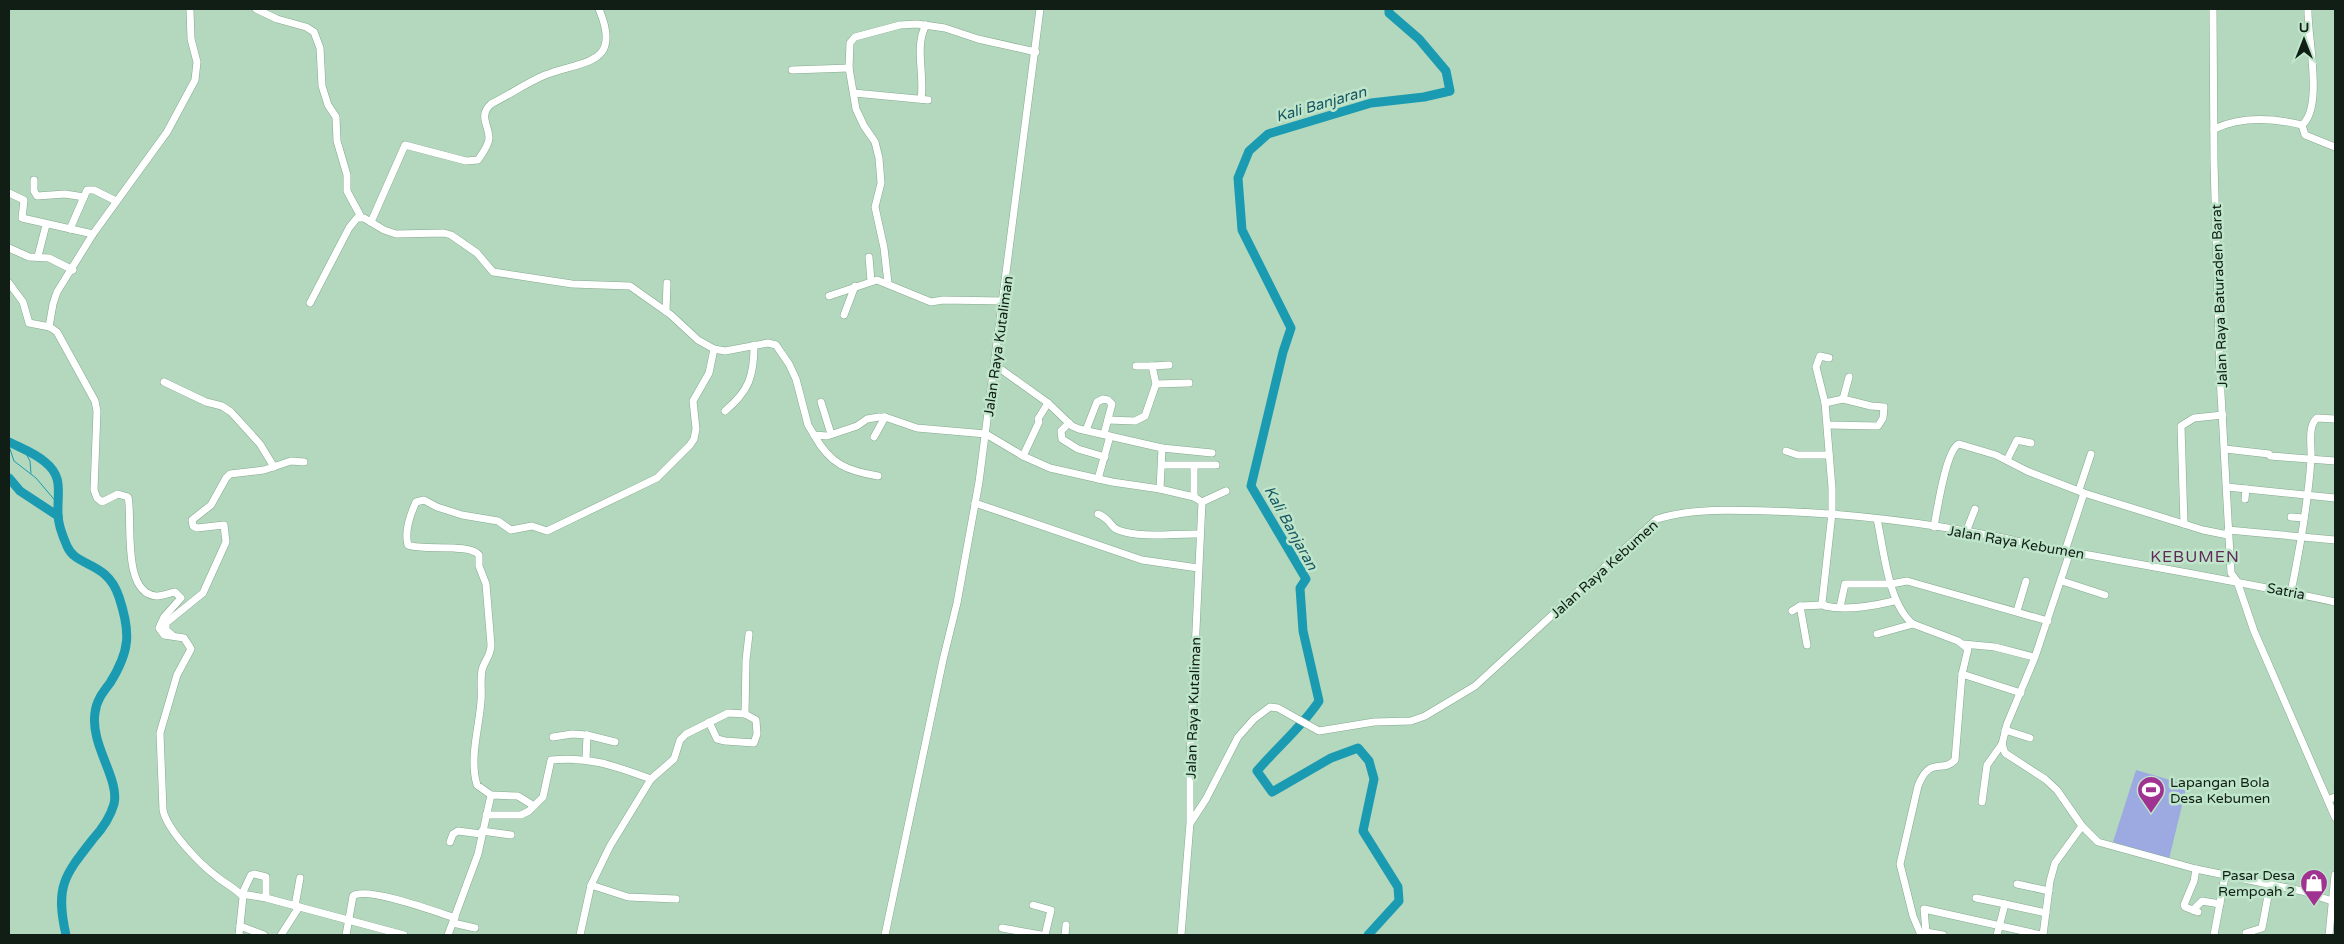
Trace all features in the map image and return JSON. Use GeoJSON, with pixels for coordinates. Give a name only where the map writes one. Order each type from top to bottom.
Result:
{"type":"FeatureCollection","features":[{"type":"Feature","properties":{"kind":"street"},"geometry":{"type":"LineString","coordinates":[[49,327],[54,298],[93,234],[167,132],[196,80],[197,62],[191,39],[190,9]]}},
{"type":"Feature","properties":{"kind":"street"},"geometry":{"type":"LineString","coordinates":[[256,9],[277,19],[306,27],[314,32],[320,48],[322,86],[328,105],[336,117],[336,141],[347,175],[347,191],[361,217],[384,230],[396,234],[444,232],[477,253],[493,272],[572,284],[630,286],[666,311],[698,340],[714,350],[725,351],[768,343],[776,345],[786,359],[796,379],[808,425],[825,454],[852,472],[878,476]]}},
{"type":"Feature","properties":{"kind":"street"},"geometry":{"type":"LineString","coordinates":[[371,222],[405,145],[466,161],[478,160],[488,142],[488,133],[484,119],[485,112],[491,104],[547,75],[588,63],[597,57],[607,39],[607,29],[598,9]]}},
{"type":"Feature","properties":{"kind":"street","name":"Jalan Raya Kutaliman"},"geometry":{"type":"LineString","coordinates":[[1040,9],[986,434],[1022,456],[1050,468],[1098,479],[1160,489],[1194,497],[1202,502],[1190,758],[1190,823],[1181,935]]}},
{"type":"Feature","properties":{"kind":"street","name":"Jalan Raya Baturaden Barat"},"geometry":{"type":"LineString","coordinates":[[2213,9],[2220,376],[2231,573],[2237,581],[2254,631],[2332,798],[2335,817]]}},
{"type":"Feature","properties":{"kind":"street"},"geometry":{"type":"LineString","coordinates":[[2214,129],[2226,123],[2245,120],[2286,121],[2302,125],[2307,122],[2314,95],[2308,9]]}},
{"type":"Feature","properties":{"kind":"street"},"geometry":{"type":"LineString","coordinates":[[888,283],[884,248],[875,207],[881,183],[879,158],[875,142],[864,126],[856,109],[849,68],[850,43],[855,37],[900,25],[926,25],[945,28],[978,39],[1036,52]]}},
{"type":"Feature","properties":{"kind":"street"},"geometry":{"type":"LineString","coordinates":[[854,93],[924,99],[921,53],[922,32],[926,25]]}},
{"type":"Feature","properties":{"kind":"street"},"geometry":{"type":"LineString","coordinates":[[792,70],[849,68]]}},
{"type":"Feature","properties":{"kind":"street"},"geometry":{"type":"LineString","coordinates":[[2302,125],[2305,135],[2335,147]]}},
{"type":"Feature","properties":{"kind":"street"},"geometry":{"type":"LineString","coordinates":[[34,180],[34,191],[37,196],[65,194],[84,197]]}},
{"type":"Feature","properties":{"kind":"street"},"geometry":{"type":"LineString","coordinates":[[70,229],[85,191],[92,189],[116,201]]}},
{"type":"Feature","properties":{"kind":"street"},"geometry":{"type":"LineString","coordinates":[[9,193],[24,200],[22,218],[46,225],[93,234]]}},
{"type":"Feature","properties":{"kind":"street"},"geometry":{"type":"LineString","coordinates":[[310,303],[350,228],[357,218],[361,217]]}},
{"type":"Feature","properties":{"kind":"street"},"geometry":{"type":"LineString","coordinates":[[38,256],[46,225]]}},
{"type":"Feature","properties":{"kind":"street"},"geometry":{"type":"LineString","coordinates":[[9,248],[29,257],[38,256],[52,259],[72,270]]}},
{"type":"Feature","properties":{"kind":"street"},"geometry":{"type":"LineString","coordinates":[[869,257],[870,281]]}},
{"type":"Feature","properties":{"kind":"street"},"geometry":{"type":"LineString","coordinates":[[829,296],[877,280],[930,302],[943,300],[1004,301]]}},
{"type":"Feature","properties":{"kind":"street"},"geometry":{"type":"LineString","coordinates":[[9,282],[23,302],[29,323],[49,327],[57,332],[95,401],[97,411],[93,480],[95,493],[102,502],[118,494],[128,497],[128,539],[132,567],[141,586],[153,595],[158,596],[175,592],[180,596],[180,601],[164,617],[159,628],[164,634],[184,638],[191,649],[177,675],[160,733],[164,816],[178,837],[204,866],[242,894],[266,898],[404,935]]}},
{"type":"Feature","properties":{"kind":"street"},"geometry":{"type":"LineString","coordinates":[[666,311],[667,283]]}},
{"type":"Feature","properties":{"kind":"street"},"geometry":{"type":"LineString","coordinates":[[844,315],[855,286]]}},
{"type":"Feature","properties":{"kind":"street"},"geometry":{"type":"LineString","coordinates":[[725,411],[738,401],[749,384],[754,364],[754,345]]}},
{"type":"Feature","properties":{"kind":"street"},"geometry":{"type":"LineString","coordinates":[[534,806],[518,796],[491,795],[477,785],[474,768],[482,699],[480,683],[482,667],[491,654],[486,584],[479,566],[479,555],[472,550],[421,548],[408,545],[407,529],[413,508],[416,502],[424,500],[437,507],[462,515],[498,521],[511,530],[532,526],[547,531],[656,478],[694,439],[696,429],[693,401],[709,373],[714,350]]}},
{"type":"Feature","properties":{"kind":"street"},"geometry":{"type":"LineString","coordinates":[[1824,605],[1832,513],[1828,426],[1817,362],[1820,356],[1829,358]]}},
{"type":"Feature","properties":{"kind":"street"},"geometry":{"type":"LineString","coordinates":[[995,365],[1048,403],[1079,429],[1162,448],[1212,452]]}},
{"type":"Feature","properties":{"kind":"street"},"geometry":{"type":"LineString","coordinates":[[1136,366],[1170,365]]}},
{"type":"Feature","properties":{"kind":"street"},"geometry":{"type":"LineString","coordinates":[[1108,420],[1128,422],[1142,419],[1156,384],[1152,366]]}},
{"type":"Feature","properties":{"kind":"street"},"geometry":{"type":"LineString","coordinates":[[1843,399],[1849,377]]}},
{"type":"Feature","properties":{"kind":"street"},"geometry":{"type":"LineString","coordinates":[[164,382],[206,402],[222,406],[231,412],[260,444],[274,467]]}},
{"type":"Feature","properties":{"kind":"street"},"geometry":{"type":"LineString","coordinates":[[1156,384],[1189,383]]}},
{"type":"Feature","properties":{"kind":"street"},"geometry":{"type":"LineString","coordinates":[[1086,430],[1100,399],[1111,402],[1105,458],[1098,479]]}},
{"type":"Feature","properties":{"kind":"street"},"geometry":{"type":"LineString","coordinates":[[1825,403],[1843,399],[1871,406],[1884,407],[1882,421],[1878,426],[1828,426]]}},
{"type":"Feature","properties":{"kind":"street"},"geometry":{"type":"LineString","coordinates":[[821,402],[831,434]]}},
{"type":"Feature","properties":{"kind":"street"},"geometry":{"type":"LineString","coordinates":[[1022,456],[1039,422],[1038,419],[1048,403]]}},
{"type":"Feature","properties":{"kind":"street"},"geometry":{"type":"LineString","coordinates":[[2184,524],[2181,426],[2194,418],[2223,415]]}},
{"type":"Feature","properties":{"kind":"street"},"geometry":{"type":"LineString","coordinates":[[814,435],[831,434],[857,426],[867,418],[885,417],[917,428],[986,434],[957,603],[943,660],[885,935]]}},
{"type":"Feature","properties":{"kind":"street"},"geometry":{"type":"LineString","coordinates":[[874,437],[885,417]]}},
{"type":"Feature","properties":{"kind":"street"},"geometry":{"type":"LineString","coordinates":[[2291,592],[2302,537],[2314,421],[2322,418],[2335,419]]}},
{"type":"Feature","properties":{"kind":"street"},"geometry":{"type":"LineString","coordinates":[[1069,422],[1061,433],[1062,439],[1078,449],[1105,458]]}},
{"type":"Feature","properties":{"kind":"street"},"geometry":{"type":"LineString","coordinates":[[2006,460],[2017,440],[2031,443]]}},
{"type":"Feature","properties":{"kind":"street"},"geometry":{"type":"LineString","coordinates":[[1934,527],[1942,485],[1955,446],[1959,444],[2006,460],[2042,477],[2081,491],[2184,524],[2228,532],[2335,540]]}},
{"type":"Feature","properties":{"kind":"street"},"geometry":{"type":"LineString","coordinates":[[1160,489],[1162,448]]}},
{"type":"Feature","properties":{"kind":"street"},"geometry":{"type":"LineString","coordinates":[[2225,450],[2335,461]]}},
{"type":"Feature","properties":{"kind":"street"},"geometry":{"type":"LineString","coordinates":[[1786,452],[1798,455],[1829,455]]}},
{"type":"Feature","properties":{"kind":"street"},"geometry":{"type":"LineString","coordinates":[[1982,802],[1987,765],[2002,744],[2005,730],[2021,693],[2062,581],[2081,491],[2091,454]]}},
{"type":"Feature","properties":{"kind":"street"},"geometry":{"type":"LineString","coordinates":[[175,636],[166,630],[166,623],[203,593],[226,542],[224,525],[197,528],[193,526],[192,520],[212,505],[228,475],[274,467],[291,461],[304,462]]}},
{"type":"Feature","properties":{"kind":"street"},"geometry":{"type":"LineString","coordinates":[[1162,464],[1216,465]]}},
{"type":"Feature","properties":{"kind":"street"},"geometry":{"type":"LineString","coordinates":[[1194,466],[1194,497]]}},
{"type":"Feature","properties":{"kind":"street"},"geometry":{"type":"LineString","coordinates":[[2227,487],[2335,498]]}},
{"type":"Feature","properties":{"kind":"street"},"geometry":{"type":"LineString","coordinates":[[2245,499],[2246,489]]}},
{"type":"Feature","properties":{"kind":"street"},"geometry":{"type":"LineString","coordinates":[[1202,502],[1226,491]]}},
{"type":"Feature","properties":{"kind":"street"},"geometry":{"type":"LineString","coordinates":[[975,503],[1135,558],[1154,563],[1198,568]]}},
{"type":"Feature","properties":{"kind":"street","name":"Jalan Raya Kebumen"},"geometry":{"type":"LineString","coordinates":[[1190,823],[1206,799],[1238,736],[1254,719],[1270,707],[1286,712],[1319,731],[1374,722],[1411,721],[1435,711],[1464,691],[1475,686],[1657,519],[1683,512],[1747,510],[1832,513],[1966,532],[2237,581]]}},
{"type":"Feature","properties":{"kind":"street"},"geometry":{"type":"LineString","coordinates":[[1966,532],[1975,510]]}},
{"type":"Feature","properties":{"kind":"street"},"geometry":{"type":"LineString","coordinates":[[1098,514],[1108,518],[1113,527],[1118,530],[1133,533],[1200,534]]}},
{"type":"Feature","properties":{"kind":"street"},"geometry":{"type":"LineString","coordinates":[[2291,517],[2304,518]]}},
{"type":"Feature","properties":{"kind":"street"},"geometry":{"type":"LineString","coordinates":[[1877,519],[1894,601],[1913,624],[1962,644],[1995,647],[2034,657]]}},
{"type":"Feature","properties":{"kind":"street"},"geometry":{"type":"LineString","coordinates":[[1840,607],[1845,584],[1891,584],[1907,581],[2048,621]]}},
{"type":"Feature","properties":{"kind":"street"},"geometry":{"type":"LineString","coordinates":[[2017,611],[2026,581]]}},
{"type":"Feature","properties":{"kind":"street"},"geometry":{"type":"LineString","coordinates":[[2062,581],[2105,596]]}},
{"type":"Feature","properties":{"kind":"street","name":"Satria"},"geometry":{"type":"LineString","coordinates":[[2237,581],[2335,602]]}},
{"type":"Feature","properties":{"kind":"street"},"geometry":{"type":"LineString","coordinates":[[1792,611],[1800,606],[1824,605],[1833,608],[1877,605],[1894,601]]}},
{"type":"Feature","properties":{"kind":"street"},"geometry":{"type":"LineString","coordinates":[[1800,606],[1807,645]]}},
{"type":"Feature","properties":{"kind":"street"},"geometry":{"type":"LineString","coordinates":[[1877,634],[1913,624]]}},
{"type":"Feature","properties":{"kind":"street"},"geometry":{"type":"LineString","coordinates":[[745,714],[746,660],[749,634]]}},
{"type":"Feature","properties":{"kind":"street"},"geometry":{"type":"LineString","coordinates":[[1921,935],[1913,916],[1900,864],[1922,774],[1930,767],[1952,763],[1955,760],[1962,674],[1968,649],[1962,644]]}},
{"type":"Feature","properties":{"kind":"street"},"geometry":{"type":"LineString","coordinates":[[1962,674],[2021,693]]}},
{"type":"Feature","properties":{"kind":"street"},"geometry":{"type":"LineString","coordinates":[[580,935],[590,885],[610,846],[650,779],[674,759],[683,737],[709,722],[728,713],[745,714],[756,720],[757,734],[754,743],[725,742],[717,739],[709,722]]}},
{"type":"Feature","properties":{"kind":"street"},"geometry":{"type":"LineString","coordinates":[[2005,730],[2030,738]]}},
{"type":"Feature","properties":{"kind":"street"},"geometry":{"type":"LineString","coordinates":[[553,736],[572,734],[615,742]]}},
{"type":"Feature","properties":{"kind":"street"},"geometry":{"type":"LineString","coordinates":[[586,759],[587,736]]}},
{"type":"Feature","properties":{"kind":"street"},"geometry":{"type":"LineString","coordinates":[[2002,744],[2005,753],[2045,779],[2057,790],[2082,826],[2098,842],[2196,869],[2270,884],[2334,901]]}},
{"type":"Feature","properties":{"kind":"street"},"geometry":{"type":"LineString","coordinates":[[486,815],[521,815],[534,806],[542,796],[550,761],[586,759],[604,763],[650,779]]}},
{"type":"Feature","properties":{"kind":"street"},"geometry":{"type":"LineString","coordinates":[[448,935],[478,854],[491,795]]}},
{"type":"Feature","properties":{"kind":"street"},"geometry":{"type":"LineString","coordinates":[[1943,935],[1926,932],[1924,909],[2042,935],[2049,891],[2056,863],[2082,826]]}},
{"type":"Feature","properties":{"kind":"street"},"geometry":{"type":"LineString","coordinates":[[450,842],[453,834],[458,831],[511,835]]}},
{"type":"Feature","properties":{"kind":"street"},"geometry":{"type":"LineString","coordinates":[[2196,869],[2194,881],[2184,905],[2195,911],[2202,900],[2220,904]]}},
{"type":"Feature","properties":{"kind":"street"},"geometry":{"type":"LineString","coordinates":[[239,935],[244,899],[242,894],[248,877],[254,874],[266,877],[266,898]]}},
{"type":"Feature","properties":{"kind":"street"},"geometry":{"type":"LineString","coordinates":[[2329,935],[2334,901],[2335,875]]}},
{"type":"Feature","properties":{"kind":"street"},"geometry":{"type":"LineString","coordinates":[[2214,935],[2225,876]]}},
{"type":"Feature","properties":{"kind":"street"},"geometry":{"type":"LineString","coordinates":[[281,935],[297,906],[300,878]]}},
{"type":"Feature","properties":{"kind":"street"},"geometry":{"type":"LineString","coordinates":[[2017,884],[2049,891]]}},
{"type":"Feature","properties":{"kind":"street"},"geometry":{"type":"LineString","coordinates":[[2246,933],[2262,928],[2270,884]]}},
{"type":"Feature","properties":{"kind":"street"},"geometry":{"type":"LineString","coordinates":[[590,885],[628,897],[676,899]]}},
{"type":"Feature","properties":{"kind":"street"},"geometry":{"type":"LineString","coordinates":[[346,935],[347,920],[353,896],[361,892],[376,894],[474,928]]}},
{"type":"Feature","properties":{"kind":"street"},"geometry":{"type":"LineString","coordinates":[[1976,898],[2046,914]]}},
{"type":"Feature","properties":{"kind":"street"},"geometry":{"type":"LineString","coordinates":[[1996,935],[2005,904]]}},
{"type":"Feature","properties":{"kind":"street"},"geometry":{"type":"LineString","coordinates":[[1033,905],[1050,910],[1045,935]]}},
{"type":"Feature","properties":{"kind":"street"},"geometry":{"type":"LineString","coordinates":[[1065,935],[1066,925]]}},
{"type":"Feature","properties":{"kind":"street"},"geometry":{"type":"LineString","coordinates":[[240,926],[264,935]]}},
{"type":"Feature","properties":{"kind":"street"},"geometry":{"type":"LineString","coordinates":[[1002,928],[1041,935]]}},
{"type":"Feature","properties":{"kind":"shaded area","name":"Lapangan Bola Desa Kebumen"},"geometry":{"type":"Polygon","coordinates":[[[2136,770],[2187,785],[2169,859],[2113,842],[2136,770]]]}},
{"type":"Feature","properties":{"kind":"waterway","name":"Kali Banjaran"},"geometry":{"type":"LineString","coordinates":[[1368,935],[1399,901],[1398,887],[1363,831],[1374,779],[1369,761],[1358,748],[1331,758],[1272,792],[1257,771],[1305,720],[1319,701],[1303,631],[1300,588],[1306,579],[1251,486],[1283,352],[1291,328],[1242,230],[1238,178],[1249,151],[1268,134],[1371,103],[1424,97],[1450,91],[1446,71],[1419,39],[1389,13],[1389,9]]}},
{"type":"Feature","properties":{"kind":"waterway"},"geometry":{"type":"LineString","coordinates":[[9,442],[41,459],[55,474],[58,486],[59,522],[67,546],[77,558],[100,570],[114,585],[123,610],[127,632],[122,661],[117,672],[102,693],[95,713],[95,725],[100,749],[113,784],[114,804],[106,823],[75,863],[64,883],[62,905],[66,935]]}},
{"type":"Feature","properties":{"kind":"waterway"},"geometry":{"type":"LineString","coordinates":[[9,446],[14,461],[36,478],[58,504]]}},
{"type":"Feature","properties":{"kind":"waterway"},"geometry":{"type":"LineString","coordinates":[[24,450],[30,461],[31,473]]}},
{"type":"Feature","properties":{"kind":"waterway"},"geometry":{"type":"LineString","coordinates":[[9,478],[20,491],[58,516]]}},
{"type":"Feature","properties":{"kind":"place","name":"Lapangan Bola Desa Kebumen"},"geometry":{"type":"Point","coordinates":[2151,814]}},
{"type":"Feature","properties":{"kind":"place","name":"Pasar Desa Rempoah 2"},"geometry":{"type":"Point","coordinates":[2314,907]}},
{"type":"Feature","properties":{"kind":"district","name":"KEBUMEN"},"geometry":{"type":"Point","coordinates":[2195,556]}}]}
